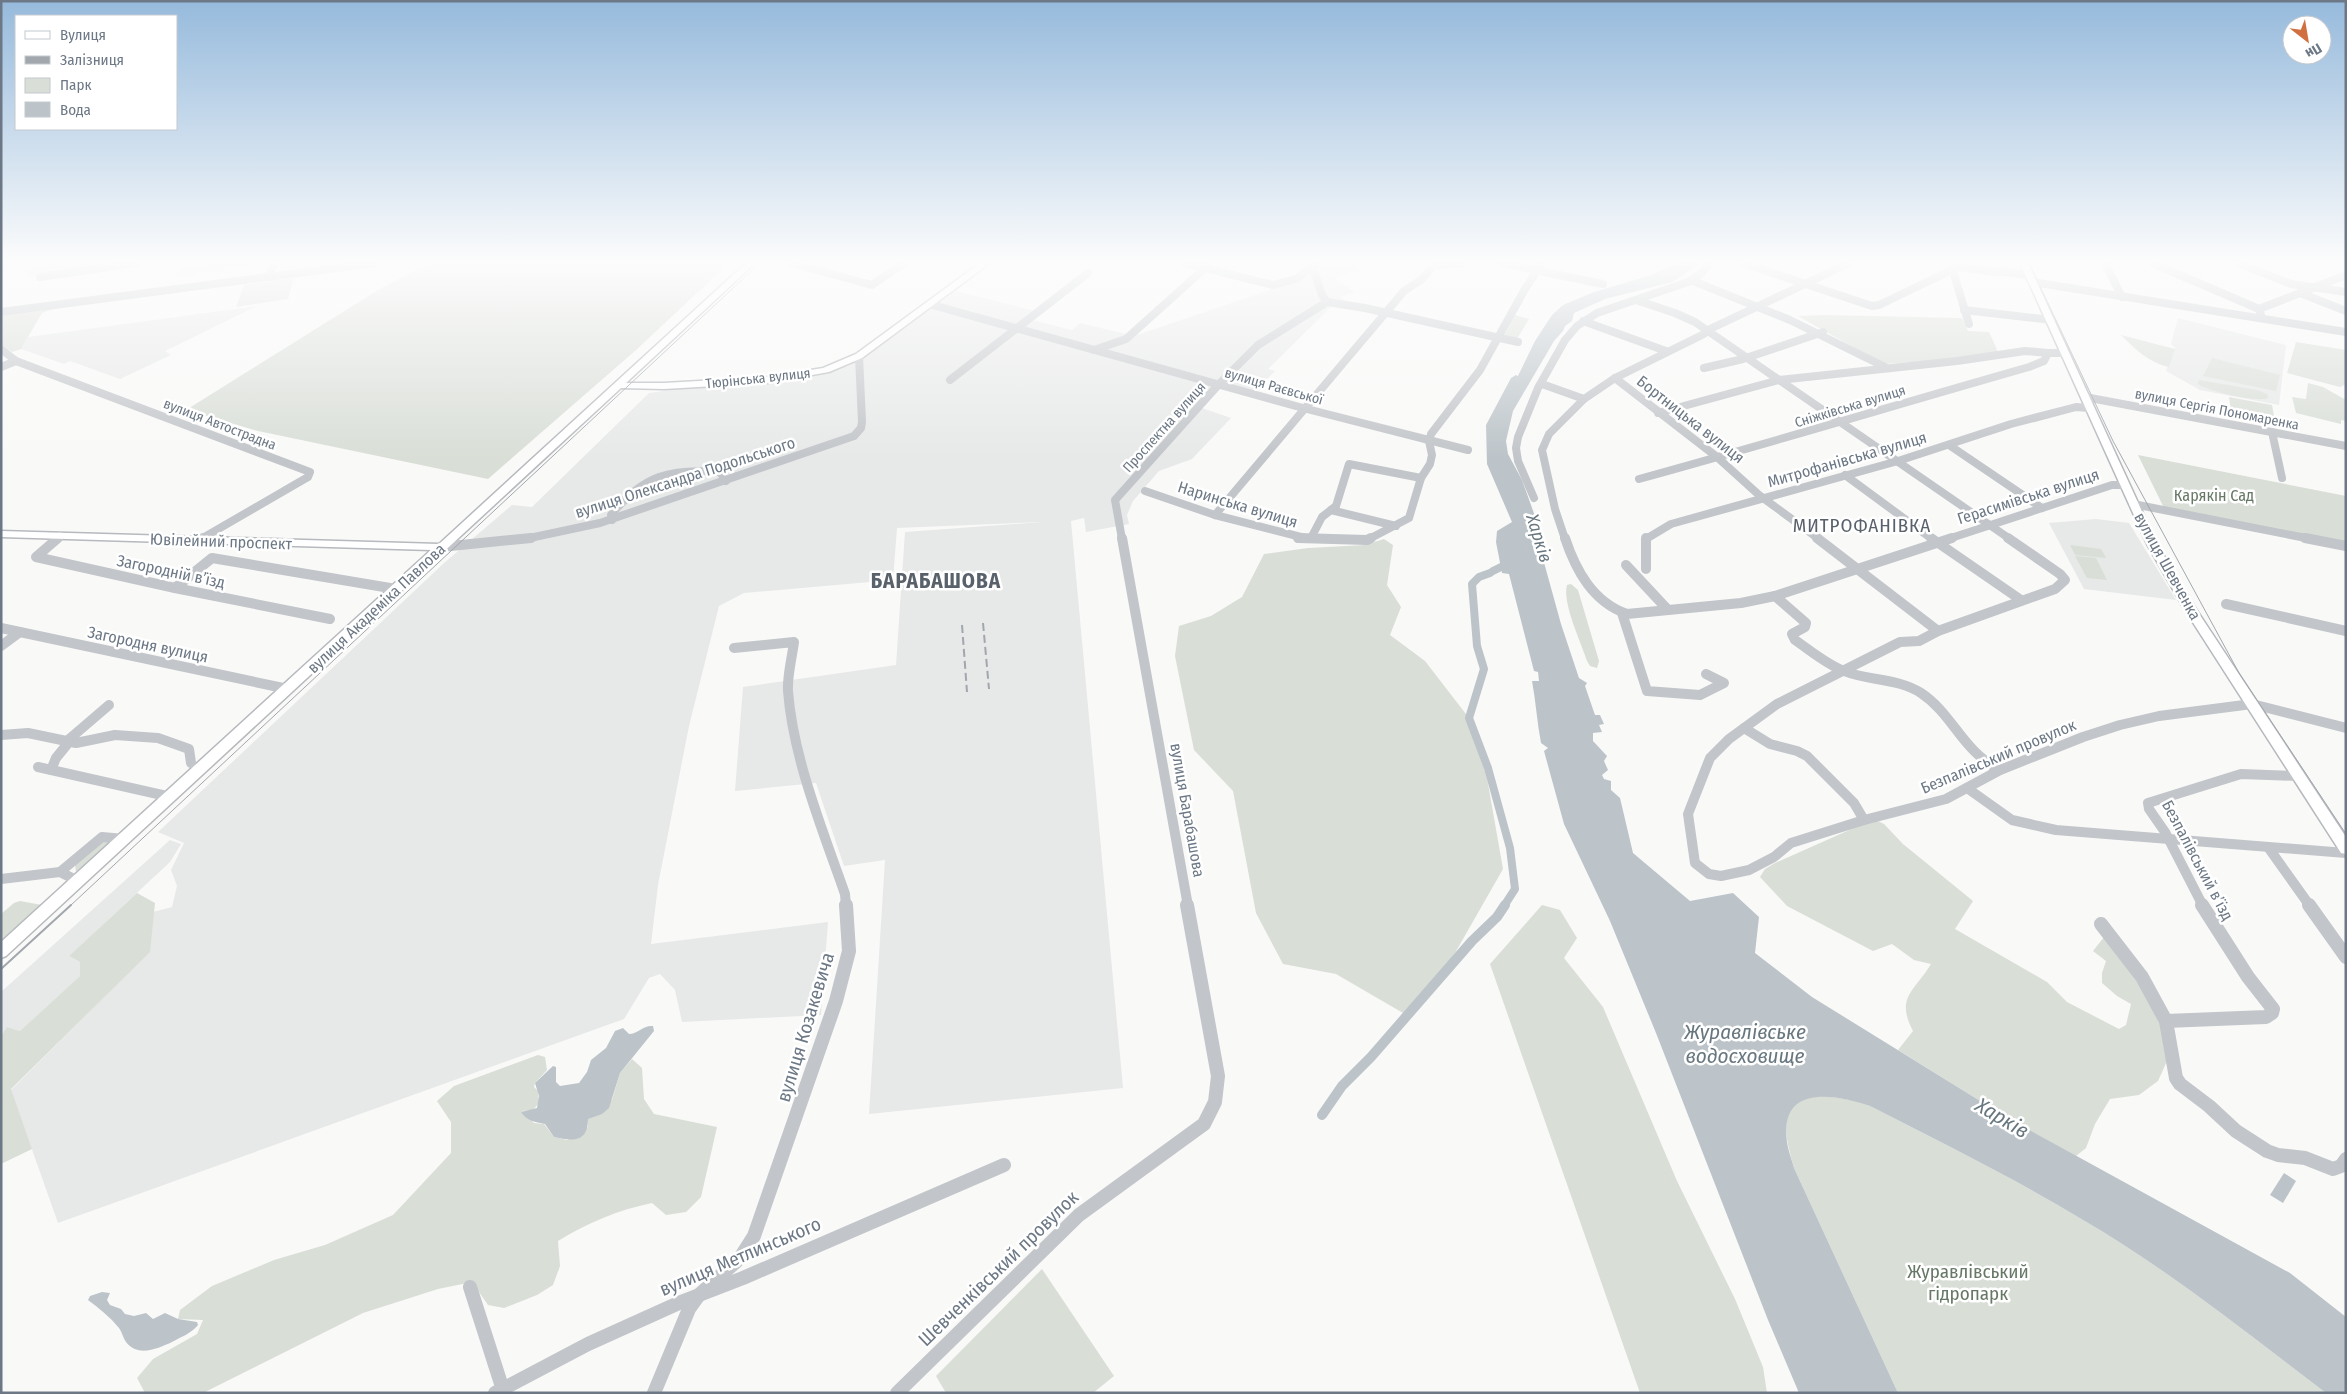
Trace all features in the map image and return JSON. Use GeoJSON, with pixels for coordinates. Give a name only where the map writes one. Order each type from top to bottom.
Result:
{"type":"FeatureCollection","features":[{"type":"Feature","properties":{"kind":"main road","name":"вулиця Академіка Павлова"},"geometry":{"type":"LineString","coordinates":[[1,952],[681,328]]}},
{"type":"Feature","properties":{"kind":"main road","name":"Тюрінська вулиця"},"geometry":{"type":"LineString","coordinates":[[618,385],[655,386],[764,380],[831,368],[859,356],[897,328]]}},
{"type":"Feature","properties":{"kind":"main road","name":"вулиця Шевченка"},"geometry":{"type":"LineString","coordinates":[[2053,328],[2152,544],[2346,851]]}},
{"type":"Feature","properties":{"kind":"main road","name":"Ювілейний проспект"},"geometry":{"type":"LineString","coordinates":[[1,534],[441,547]]}},
{"type":"Feature","properties":{"kind":"street"},"geometry":{"type":"LineString","coordinates":[[950,380],[1018,328]]}},
{"type":"Feature","properties":{"kind":"street","name":"вулиця Раєвської"},"geometry":{"type":"LineString","coordinates":[[1018,328],[1093,350],[1220,383],[1303,408],[1429,442],[1468,450]]}},
{"type":"Feature","properties":{"kind":"street"},"geometry":{"type":"LineString","coordinates":[[1093,350],[1126,340],[1139,328]]}},
{"type":"Feature","properties":{"kind":"street","name":"Проспектна вулиця"},"geometry":{"type":"LineString","coordinates":[[1116,500],[1220,383],[1258,345],[1285,328]]}},
{"type":"Feature","properties":{"kind":"street"},"geometry":{"type":"LineString","coordinates":[[1215,515],[1303,408],[1374,328]]}},
{"type":"Feature","properties":{"kind":"street"},"geometry":{"type":"LineString","coordinates":[[1452,328],[1518,342]]}},
{"type":"Feature","properties":{"kind":"street"},"geometry":{"type":"LineString","coordinates":[[1311,538],[1322,517],[1336,506],[1349,464],[1421,478],[1432,455],[1429,442],[1431,434],[1479,372],[1503,328]]}},
{"type":"Feature","properties":{"kind":"street"},"geometry":{"type":"LineString","coordinates":[[1534,498],[1518,463],[1516,446],[1520,429],[1542,384],[1574,328]]}},
{"type":"Feature","properties":{"kind":"street"},"geometry":{"type":"LineString","coordinates":[[1603,328],[1666,351]]}},
{"type":"Feature","properties":{"kind":"street"},"geometry":{"type":"LineString","coordinates":[[1702,328],[1898,461],[2060,574],[2065,580],[2063,584],[2055,589],[1938,631],[1919,641],[1900,642],[1776,704],[1744,728],[1770,744],[1797,751],[1807,756],[1854,803],[1864,820]]}},
{"type":"Feature","properties":{"kind":"street"},"geometry":{"type":"LineString","coordinates":[[1706,674],[1724,684],[1700,695],[1647,691],[1622,613],[1613,609],[1595,594],[1574,565],[1555,509],[1542,450],[1549,434],[1584,399],[1615,378],[1713,328]]}},
{"type":"Feature","properties":{"kind":"street"},"geometry":{"type":"LineString","coordinates":[[1813,328],[1885,367]]}},
{"type":"Feature","properties":{"kind":"street"},"geometry":{"type":"LineString","coordinates":[[2320,328],[2346,332]]}},
{"type":"Feature","properties":{"kind":"street"},"geometry":{"type":"LineString","coordinates":[[1704,368],[1726,364],[1822,332]]}},
{"type":"Feature","properties":{"kind":"street","name":"вулиця Автострадна"},"geometry":{"type":"LineString","coordinates":[[1,349],[16,361],[310,472],[308,477],[199,540]]}},
{"type":"Feature","properties":{"kind":"street"},"geometry":{"type":"LineString","coordinates":[[1658,413],[1778,380],[1885,367],[1957,361],[2025,351],[2064,353]]}},
{"type":"Feature","properties":{"kind":"street","name":"Сніжківська вулиця"},"geometry":{"type":"LineString","coordinates":[[1639,480],[1681,470],[1717,457],[1782,440],[1839,421],[2029,367],[2044,361],[2048,353]]}},
{"type":"Feature","properties":{"kind":"street","name":"вулиця Олександра Подольського"},"geometry":{"type":"LineString","coordinates":[[441,547],[526,539],[612,520],[854,436],[861,428],[862,422],[859,356]]}},
{"type":"Feature","properties":{"kind":"street"},"geometry":{"type":"LineString","coordinates":[[1,367],[16,361]]}},
{"type":"Feature","properties":{"kind":"street","name":"Бортницька вулиця"},"geometry":{"type":"LineString","coordinates":[[1615,378],[1717,457],[1765,498],[1860,569],[1938,631]]}},
{"type":"Feature","properties":{"kind":"street"},"geometry":{"type":"LineString","coordinates":[[1542,384],[1584,399]]}},
{"type":"Feature","properties":{"kind":"street","name":"вулиця Сергія Пономаренка"},"geometry":{"type":"LineString","coordinates":[[2085,397],[2346,446]]}},
{"type":"Feature","properties":{"kind":"street","name":"Митрофанівська вулиця"},"geometry":{"type":"LineString","coordinates":[[1646,569],[1645,541],[1648,535],[1671,524],[1898,461],[2011,424],[2076,407],[2090,408]]}},
{"type":"Feature","properties":{"kind":"street"},"geometry":{"type":"LineString","coordinates":[[2272,432],[2282,478]]}},
{"type":"Feature","properties":{"kind":"street"},"geometry":{"type":"LineString","coordinates":[[1949,445],[2042,508]]}},
{"type":"Feature","properties":{"kind":"street"},"geometry":{"type":"LineString","coordinates":[[612,520],[611,514],[626,496],[638,485],[650,479],[677,471],[695,470],[720,472],[726,481]]}},
{"type":"Feature","properties":{"kind":"street"},"geometry":{"type":"LineString","coordinates":[[1845,475],[1935,542],[2020,600]]}},
{"type":"Feature","properties":{"kind":"street","name":"Наринська вулиця"},"geometry":{"type":"LineString","coordinates":[[1145,491],[1215,515],[1291,536],[1367,540],[1409,518],[1421,478]]}},
{"type":"Feature","properties":{"kind":"street","name":"Герасимівська вулиця"},"geometry":{"type":"LineString","coordinates":[[1622,613],[1741,603],[1775,596],[2112,485],[2125,485]]}},
{"type":"Feature","properties":{"kind":"street","name":"вулиця Барабашова"},"geometry":{"type":"LineString","coordinates":[[1116,500],[1218,1076],[1215,1102],[1204,1124]]}},
{"type":"Feature","properties":{"kind":"street"},"geometry":{"type":"LineString","coordinates":[[2134,504],[2346,546]]}},
{"type":"Feature","properties":{"kind":"street"},"geometry":{"type":"LineString","coordinates":[[1331,510],[1396,526]]}},
{"type":"Feature","properties":{"kind":"street","name":"Загородній вʼїзд"},"geometry":{"type":"LineString","coordinates":[[60,536],[36,557],[175,588],[330,618]]}},
{"type":"Feature","properties":{"kind":"street","name":"Ювілейний проспект"},"geometry":{"type":"LineString","coordinates":[[175,588],[212,558],[396,588]]}},
{"type":"Feature","properties":{"kind":"street"},"geometry":{"type":"LineString","coordinates":[[1626,565],[1668,610]]}},
{"type":"Feature","properties":{"kind":"street"},"geometry":{"type":"LineString","coordinates":[[1775,596],[1806,623],[1805,627],[1792,634],[1793,639],[1843,670],[1920,692],[1932,702],[1975,755],[2000,770]]}},
{"type":"Feature","properties":{"kind":"street"},"geometry":{"type":"LineString","coordinates":[[2226,604],[2346,631]]}},
{"type":"Feature","properties":{"kind":"street","name":"Загородня вулиця"},"geometry":{"type":"LineString","coordinates":[[1,628],[288,689]]}},
{"type":"Feature","properties":{"kind":"street"},"geometry":{"type":"LineString","coordinates":[[1,646],[20,632]]}},
{"type":"Feature","properties":{"kind":"street","name":"вулиця Козакевича"},"geometry":{"type":"LineString","coordinates":[[654,1393],[689,1309],[699,1295],[740,1258],[754,1236],[836,1001],[849,951],[846,894],[809,790],[794,727],[788,690],[794,642],[734,648]]}},
{"type":"Feature","properties":{"kind":"street"},"geometry":{"type":"LineString","coordinates":[[2252,704],[2346,728]]}},
{"type":"Feature","properties":{"kind":"street","name":"Безпалівський провулок"},"geometry":{"type":"LineString","coordinates":[[1744,728],[1729,739],[1710,758],[1688,814],[1695,862],[1709,874],[1721,876],[1749,870],[1774,857],[1791,843],[1864,820],[1946,799],[2000,770],[2120,725],[2159,716],[2252,704]]}},
{"type":"Feature","properties":{"kind":"street"},"geometry":{"type":"LineString","coordinates":[[51,770],[56,758],[68,742],[109,705]]}},
{"type":"Feature","properties":{"kind":"street"},"geometry":{"type":"LineString","coordinates":[[1,736],[9,733],[28,733],[76,743],[114,735],[158,738],[190,750],[191,763]]}},
{"type":"Feature","properties":{"kind":"street"},"geometry":{"type":"LineString","coordinates":[[38,767],[171,797]]}},
{"type":"Feature","properties":{"kind":"street","name":"Безпалівський в’їзд"},"geometry":{"type":"LineString","coordinates":[[2166,1020],[2266,1017],[2272,1013],[2273,1009],[2229,949],[2168,839],[2149,809],[2150,801],[2241,774],[2298,776]]}},
{"type":"Feature","properties":{"kind":"street"},"geometry":{"type":"LineString","coordinates":[[1967,788],[2004,815],[2021,823],[2056,830],[2268,847],[2346,851]]}},
{"type":"Feature","properties":{"kind":"street"},"geometry":{"type":"LineString","coordinates":[[1,879],[60,872],[102,837],[124,839]]}},
{"type":"Feature","properties":{"kind":"street"},"geometry":{"type":"LineString","coordinates":[[2268,847],[2346,957]]}},
{"type":"Feature","properties":{"kind":"street"},"geometry":{"type":"LineString","coordinates":[[60,872],[78,881]]}},
{"type":"Feature","properties":{"kind":"street"},"geometry":{"type":"LineString","coordinates":[[2101,924],[2142,977],[2166,1020],[2176,1078],[2185,1089],[2209,1106],[2236,1131],[2267,1151],[2278,1155],[2305,1158],[2333,1169],[2342,1166],[2346,1159]]}},
{"type":"Feature","properties":{"kind":"street","name":"Шевченківський провулок"},"geometry":{"type":"LineString","coordinates":[[897,1393],[1079,1215],[1204,1124]]}},
{"type":"Feature","properties":{"kind":"street","name":"вулиця Метлинського"},"geometry":{"type":"LineString","coordinates":[[501,1391],[588,1344],[1004,1165]]}},
{"type":"Feature","properties":{"kind":"street"},"geometry":{"type":"LineString","coordinates":[[470,1287],[501,1391]]}},
{"type":"Feature","properties":{"kind":"shaded area"},"geometry":{"type":"Polygon","coordinates":[[[94,328],[212,328],[165,351],[171,355],[120,379],[70,361],[64,364],[21,349],[28,337],[94,328]]]}},
{"type":"Feature","properties":{"kind":"shaded area"},"geometry":{"type":"Polygon","coordinates":[[[904,328],[1064,328],[1072,330],[1074,328],[1101,328],[1134,336],[1157,328],[1310,328],[1268,369],[1275,371],[1252,394],[1223,386],[1202,408],[1231,418],[1192,459],[1159,471],[1133,501],[1127,515],[1129,524],[1086,532],[1084,518],[1071,521],[1123,1088],[869,1114],[885,860],[844,866],[816,783],[735,791],[743,687],[896,665],[905,532],[1043,522],[897,528],[893,580],[744,593],[719,606],[689,726],[658,885],[651,944],[828,922],[821,1015],[682,1022],[675,990],[660,974],[649,978],[624,1019],[58,1223],[11,1090],[149,952],[153,912],[172,907],[177,886],[171,870],[184,843],[158,832],[443,564],[512,505],[532,507],[649,393],[678,389],[757,384],[792,379],[848,366],[904,328]]]}},
{"type":"Feature","properties":{"kind":"shaded area"},"geometry":{"type":"Polygon","coordinates":[[[2175,328],[2218,328],[2286,345],[2279,405],[2200,390],[2166,371],[2175,348],[2171,344],[2175,328]]]}},
{"type":"Feature","properties":{"kind":"shaded area"},"geometry":{"type":"Polygon","coordinates":[[[2096,519],[2129,523],[2176,600],[2084,589],[2049,523],[2096,519]]]}},
{"type":"Feature","properties":{"kind":"shaded area"},"geometry":{"type":"Polygon","coordinates":[[[170,840],[181,844],[170,862],[69,956],[80,962],[80,976],[20,1031],[7,1027],[1,1036],[1,992],[170,840]]]}},
{"type":"Feature","properties":{"kind":"green space"},"geometry":{"type":"Polygon","coordinates":[[[1,328],[33,328],[21,349],[12,352],[1,344],[1,328]]]}},
{"type":"Feature","properties":{"kind":"green space"},"geometry":{"type":"Polygon","coordinates":[[[317,328],[659,328],[488,479],[258,431],[186,410],[317,328]]]}},
{"type":"Feature","properties":{"kind":"green space"},"geometry":{"type":"Polygon","coordinates":[[[1508,328],[1524,328],[1517,339],[1504,336],[1508,328]]]}},
{"type":"Feature","properties":{"kind":"green space"},"geometry":{"type":"Polygon","coordinates":[[[1819,328],[1967,328],[1968,331],[1989,332],[1998,352],[1961,359],[1883,364],[1819,328]]]}},
{"type":"Feature","properties":{"kind":"green space"},"geometry":{"type":"Polygon","coordinates":[[[2121,335],[2175,349],[2169,367],[2149,359],[2121,335]]]}},
{"type":"Feature","properties":{"kind":"green space"},"geometry":{"type":"Polygon","coordinates":[[[2296,342],[2346,350],[2346,384],[2340,387],[2287,373],[2296,342]]]}},
{"type":"Feature","properties":{"kind":"green space"},"geometry":{"type":"Polygon","coordinates":[[[2212,358],[2280,375],[2276,391],[2203,376],[2212,358]]]}},
{"type":"Feature","properties":{"kind":"green space"},"geometry":{"type":"Polygon","coordinates":[[[2199,380],[2257,390],[2267,394],[2268,398],[2244,398],[2221,393],[2203,387],[2198,384],[2199,380]]]}},
{"type":"Feature","properties":{"kind":"green space"},"geometry":{"type":"Polygon","coordinates":[[[2308,383],[2323,387],[2346,400],[2346,421],[2341,420],[2341,424],[2296,413],[2292,397],[2306,399],[2308,383]]]}},
{"type":"Feature","properties":{"kind":"green space"},"geometry":{"type":"Polygon","coordinates":[[[2229,397],[2272,405],[2276,426],[2232,417],[2229,397]]]}},
{"type":"Feature","properties":{"kind":"green space","name":"Карякін Сад"},"geometry":{"type":"Polygon","coordinates":[[[2138,455],[2346,496],[2346,545],[2165,510],[2138,455]]]}},
{"type":"Feature","properties":{"kind":"green space"},"geometry":{"type":"Polygon","coordinates":[[[1384,539],[1393,545],[1387,585],[1401,607],[1390,635],[1425,661],[1469,718],[1487,778],[1503,869],[1443,974],[1403,1013],[1336,974],[1283,964],[1256,913],[1233,791],[1194,750],[1175,656],[1179,626],[1211,616],[1242,597],[1264,554],[1308,548],[1365,545],[1384,539]]]}},
{"type":"Feature","properties":{"kind":"green space"},"geometry":{"type":"Polygon","coordinates":[[[2070,545],[2101,549],[2106,558],[2075,555],[2070,545]]]}},
{"type":"Feature","properties":{"kind":"green space"},"geometry":{"type":"Polygon","coordinates":[[[2075,556],[2096,558],[2107,580],[2087,578],[2075,556]]]}},
{"type":"Feature","properties":{"kind":"green space"},"geometry":{"type":"Polygon","coordinates":[[[1571,584],[1578,590],[1599,661],[1597,668],[1590,666],[1587,661],[1573,623],[1566,593],[1567,585],[1571,584]]]}},
{"type":"Feature","properties":{"kind":"green space"},"geometry":{"type":"Polygon","coordinates":[[[1874,819],[1884,824],[1903,844],[1973,901],[1955,929],[2047,982],[2067,1002],[2119,1029],[2126,1025],[2131,1004],[2117,996],[2102,983],[2102,973],[2106,961],[2093,951],[2104,937],[2166,1021],[2167,1061],[2158,1081],[2139,1095],[2110,1099],[2095,1124],[2086,1148],[2076,1156],[2011,1120],[1898,1050],[1913,1031],[1906,1010],[1909,995],[1931,964],[1914,960],[1892,944],[1873,951],[1787,906],[1760,877],[1765,869],[1775,863],[1874,819]]]}},
{"type":"Feature","properties":{"kind":"green space"},"geometry":{"type":"Polygon","coordinates":[[[103,841],[110,842],[76,872],[75,865],[103,841]]]}},
{"type":"Feature","properties":{"kind":"green space"},"geometry":{"type":"Polygon","coordinates":[[[137,893],[155,903],[150,952],[11,1089],[32,1149],[1,1164],[1,1036],[7,1027],[20,1031],[80,976],[80,962],[69,956],[137,893]]]}},
{"type":"Feature","properties":{"kind":"green space"},"geometry":{"type":"Polygon","coordinates":[[[20,901],[42,905],[1,946],[1,914],[14,903],[20,901]]]}},
{"type":"Feature","properties":{"kind":"green space"},"geometry":{"type":"Polygon","coordinates":[[[1542,905],[1560,910],[1577,938],[1564,958],[1603,1007],[1677,1181],[1735,1299],[1763,1367],[1767,1393],[1640,1393],[1490,964],[1542,905]]]}},
{"type":"Feature","properties":{"kind":"green space"},"geometry":{"type":"Polygon","coordinates":[[[538,1055],[545,1057],[547,1070],[535,1083],[534,1087],[538,1091],[539,1103],[533,1110],[522,1111],[534,1123],[544,1124],[554,1137],[567,1140],[588,1127],[588,1119],[612,1100],[620,1073],[632,1059],[642,1068],[644,1099],[654,1114],[717,1127],[701,1197],[686,1212],[666,1215],[652,1203],[615,1213],[569,1234],[558,1241],[560,1266],[553,1285],[537,1295],[504,1308],[488,1305],[472,1282],[438,1289],[363,1313],[203,1393],[145,1393],[137,1378],[153,1359],[197,1334],[203,1320],[178,1319],[180,1310],[212,1286],[274,1260],[325,1245],[393,1215],[451,1153],[451,1122],[437,1101],[454,1086],[538,1055]]]}},
{"type":"Feature","properties":{"kind":"green space","name":"Журавлівський гідропарк"},"geometry":{"type":"Polygon","coordinates":[[[1818,1095],[1852,1100],[1870,1106],[1978,1161],[2115,1239],[2177,1281],[2326,1393],[1898,1393],[1794,1168],[1786,1133],[1788,1115],[1792,1107],[1799,1101],[1818,1095]]]}},
{"type":"Feature","properties":{"kind":"green space"},"geometry":{"type":"Polygon","coordinates":[[[1042,1269],[1114,1376],[1093,1393],[946,1393],[936,1376],[1042,1269]]]}},
{"type":"Feature","properties":{"kind":"water","name":"Журавлівське водосховище"},"geometry":{"type":"Polygon","coordinates":[[[1543,328],[1564,328],[1554,341],[1513,411],[1506,441],[1508,454],[1522,480],[1536,519],[1540,548],[1561,624],[1579,678],[1587,683],[1585,686],[1595,715],[1600,715],[1604,724],[1599,725],[1602,732],[1593,733],[1593,741],[1607,756],[1604,761],[1608,770],[1602,775],[1604,779],[1611,781],[1611,790],[1620,798],[1633,853],[1690,901],[1733,893],[1759,917],[1755,953],[1812,997],[2011,1120],[2290,1273],[2346,1317],[2346,1393],[2326,1393],[2177,1281],[2115,1239],[2031,1190],[1870,1106],[1841,1098],[1826,1097],[1812,1098],[1800,1102],[1792,1110],[1787,1123],[1788,1148],[1794,1168],[1898,1393],[1799,1393],[1768,1320],[1656,1033],[1610,921],[1564,824],[1544,751],[1548,748],[1541,743],[1532,681],[1539,681],[1538,672],[1534,671],[1509,574],[1502,573],[1496,542],[1497,531],[1517,519],[1517,512],[1502,489],[1493,456],[1492,429],[1535,341],[1543,328]]]}},
{"type":"Feature","properties":{"kind":"water"},"geometry":{"type":"Polygon","coordinates":[[[653,1026],[654,1031],[620,1073],[609,1108],[602,1114],[588,1119],[587,1127],[582,1136],[573,1139],[554,1137],[545,1124],[535,1122],[523,1115],[521,1112],[537,1108],[539,1096],[535,1083],[553,1066],[556,1067],[556,1082],[560,1086],[579,1083],[587,1072],[591,1060],[606,1048],[615,1031],[623,1028],[629,1034],[632,1034],[646,1027],[653,1026]]]}},
{"type":"Feature","properties":{"kind":"water"},"geometry":{"type":"Polygon","coordinates":[[[2284,1173],[2296,1181],[2283,1203],[2270,1195],[2284,1173]]]}},
{"type":"Feature","properties":{"kind":"water"},"geometry":{"type":"Polygon","coordinates":[[[102,1292],[110,1293],[107,1300],[110,1305],[121,1309],[125,1314],[134,1316],[146,1313],[153,1319],[165,1313],[178,1319],[197,1322],[198,1325],[186,1335],[161,1347],[142,1351],[136,1350],[126,1342],[112,1320],[88,1300],[90,1296],[102,1292]]]}},
{"type":"Feature","properties":{"kind":"waterway","name":"Харків"},"geometry":{"type":"LineString","coordinates":[[1516,378],[1491,425],[1492,464],[1523,536]]}},
{"type":"Feature","properties":{"kind":"waterway"},"geometry":{"type":"LineString","coordinates":[[1493,571],[1509,563]]}},
{"type":"Feature","properties":{"kind":"waterway"},"geometry":{"type":"LineString","coordinates":[[1490,573],[1479,577],[1472,584],[1477,646],[1484,669],[1469,718],[1488,768],[1510,848],[1515,889],[1504,906]]}},
{"type":"Feature","properties":{"kind":"waterway"},"geometry":{"type":"LineString","coordinates":[[1322,1115],[1342,1086],[1371,1057],[1472,941],[1497,917],[1505,905]]}},
{"type":"Feature","properties":{"kind":"tram line"},"geometry":{"type":"LineString","coordinates":[[70,906],[690,328]]}},
{"type":"Feature","properties":{"kind":"tram line"},"geometry":{"type":"LineString","coordinates":[[2060,328],[2113,441],[2239,673],[2346,834]]}},
{"type":"Feature","properties":{"kind":"tram line"},"geometry":{"type":"LineString","coordinates":[[1,969],[71,905]]}},
{"type":"Feature","properties":{"kind":"railway"},"geometry":{"type":"LineString","coordinates":[[983,623],[989,689]]}},
{"type":"Feature","properties":{"kind":"railway"},"geometry":{"type":"LineString","coordinates":[[962,625],[967,692]]}},
{"type":"Feature","properties":{"kind":"district","name":"МИТРОФАНІВКА"},"geometry":{"type":"Point","coordinates":[1862,525]}},
{"type":"Feature","properties":{"kind":"district","name":"БАРАБАШОВА"},"geometry":{"type":"Point","coordinates":[936,581]}}]}
